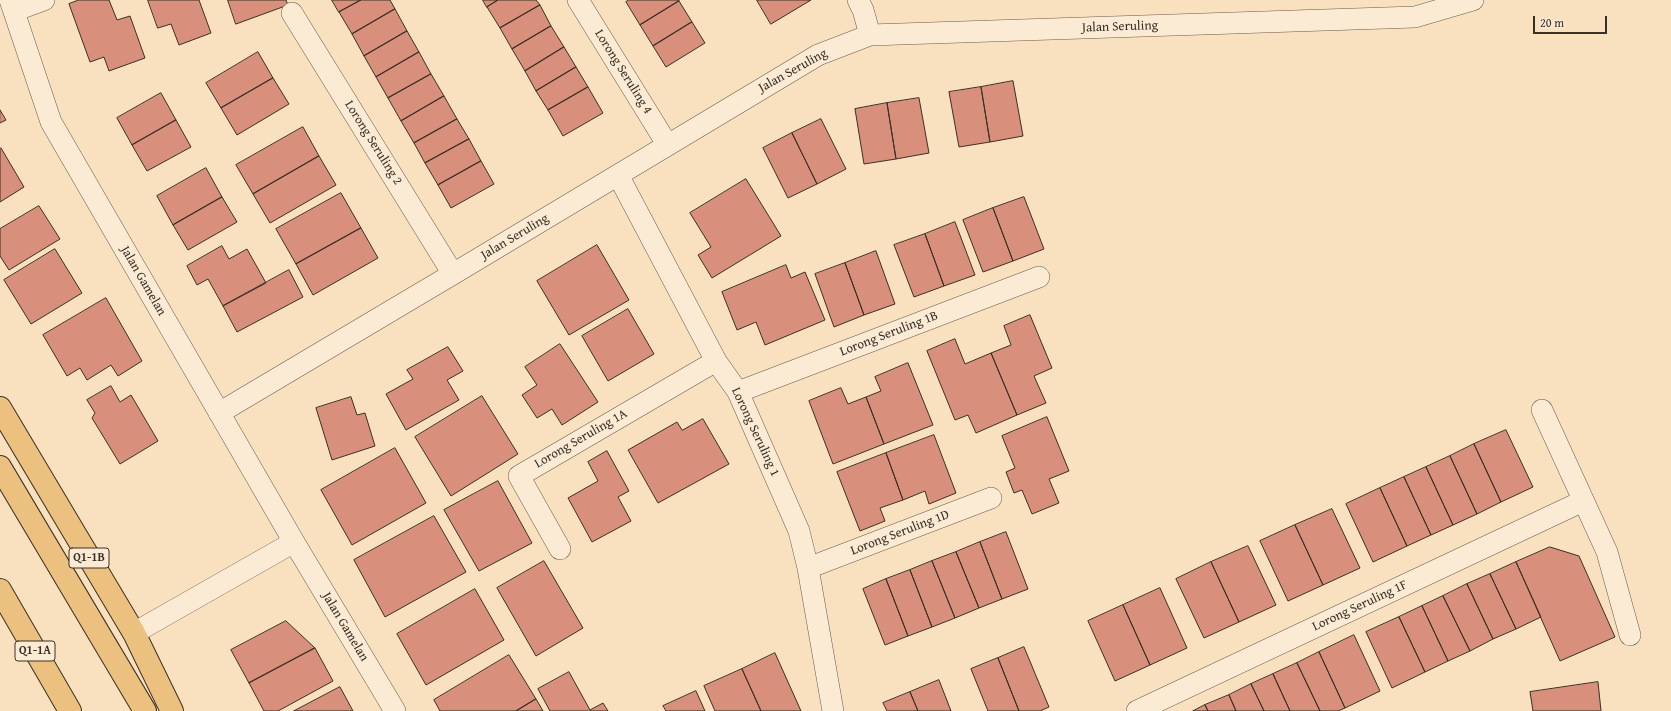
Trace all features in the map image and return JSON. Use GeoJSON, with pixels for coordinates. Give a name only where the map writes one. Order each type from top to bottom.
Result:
{"type":"FeatureCollection","features":[{"type":"Feature","properties":{"kind":"main road","name":"Q1-1B"},"geometry":{"type":"LineString","coordinates":[[0,408],[134,633],[172,711]]}},
{"type":"Feature","properties":{"kind":"main road"},"geometry":{"type":"LineString","coordinates":[[0,467],[145,711]]}},
{"type":"Feature","properties":{"kind":"main road","name":"Q1-1A"},"geometry":{"type":"LineString","coordinates":[[0,590],[70,711]]}},
{"type":"Feature","properties":{"kind":"street","name":"Jalan Gamelan"},"geometry":{"type":"LineString","coordinates":[[44,0],[12,6],[51,122],[294,542],[395,711]]}},
{"type":"Feature","properties":{"kind":"street","name":"Lorong Seruling 4"},"geometry":{"type":"LineString","coordinates":[[578,0],[667,144]]}},
{"type":"Feature","properties":{"kind":"street"},"geometry":{"type":"LineString","coordinates":[[858,0],[863,10],[870,35]]}},
{"type":"Feature","properties":{"kind":"street","name":"Jalan Seruling"},"geometry":{"type":"LineString","coordinates":[[219,412],[453,274],[667,144],[818,55],[870,35],[1415,17],[1473,0]]}},
{"type":"Feature","properties":{"kind":"street","name":"Lorong Seruling 2"},"geometry":{"type":"LineString","coordinates":[[292,13],[453,274]]}},
{"type":"Feature","properties":{"kind":"street","name":"Lorong Seruling 1"},"geometry":{"type":"LineString","coordinates":[[618,175],[716,361],[738,392],[799,531],[808,568],[833,711]]}},
{"type":"Feature","properties":{"kind":"street","name":"Lorong Seruling 1B"},"geometry":{"type":"LineString","coordinates":[[738,392],[1039,277]]}},
{"type":"Feature","properties":{"kind":"street","name":"Lorong Seruling 1A"},"geometry":{"type":"LineString","coordinates":[[560,549],[519,476],[716,361]]}},
{"type":"Feature","properties":{"kind":"street"},"geometry":{"type":"LineString","coordinates":[[1542,410],[1607,552],[1630,635]]}},
{"type":"Feature","properties":{"kind":"street","name":"Lorong Seruling 1D"},"geometry":{"type":"LineString","coordinates":[[808,568],[991,498]]}},
{"type":"Feature","properties":{"kind":"street","name":"Lorong Seruling 1F"},"geometry":{"type":"LineString","coordinates":[[1137,711],[1583,501]]}},
{"type":"Feature","properties":{"kind":"street"},"geometry":{"type":"LineString","coordinates":[[134,633],[294,542]]}},
{"type":"Feature","properties":{"kind":"building"},"geometry":{"type":"Polygon","coordinates":[[[79,0],[109,0],[117,20],[130,16],[145,58],[109,71],[104,57],[90,62],[69,4],[79,0]]]}},
{"type":"Feature","properties":{"kind":"building"},"geometry":{"type":"Polygon","coordinates":[[[148,0],[199,0],[211,33],[179,45],[171,24],[158,28],[148,0]]]}},
{"type":"Feature","properties":{"kind":"building"},"geometry":{"type":"Polygon","coordinates":[[[228,0],[286,0],[288,5],[236,24],[228,0]]]}},
{"type":"Feature","properties":{"kind":"building"},"geometry":{"type":"Polygon","coordinates":[[[332,0],[361,0],[339,12],[332,0]]]}},
{"type":"Feature","properties":{"kind":"building"},"geometry":{"type":"Polygon","coordinates":[[[361,0],[390,0],[395,9],[352,34],[339,12],[361,0]]]}},
{"type":"Feature","properties":{"kind":"building"},"geometry":{"type":"Polygon","coordinates":[[[483,0],[498,0],[487,7],[483,0]]]}},
{"type":"Feature","properties":{"kind":"building"},"geometry":{"type":"Polygon","coordinates":[[[498,0],[536,0],[540,5],[500,28],[487,7],[498,0]]]}},
{"type":"Feature","properties":{"kind":"building"},"geometry":{"type":"Polygon","coordinates":[[[629,0],[679,1],[640,25],[626,2],[629,0]]]}},
{"type":"Feature","properties":{"kind":"building"},"geometry":{"type":"Polygon","coordinates":[[[757,0],[811,0],[771,24],[757,0]]]}},
{"type":"Feature","properties":{"kind":"building"},"geometry":{"type":"Polygon","coordinates":[[[679,1],[692,22],[653,46],[640,25],[679,1]]]}},
{"type":"Feature","properties":{"kind":"building"},"geometry":{"type":"Polygon","coordinates":[[[540,5],[551,26],[512,49],[500,28],[540,5]]]}},
{"type":"Feature","properties":{"kind":"building"},"geometry":{"type":"Polygon","coordinates":[[[395,9],[407,31],[364,56],[352,34],[395,9]]]}},
{"type":"Feature","properties":{"kind":"building"},"geometry":{"type":"Polygon","coordinates":[[[692,22],[705,43],[666,67],[653,46],[692,22]]]}},
{"type":"Feature","properties":{"kind":"building"},"geometry":{"type":"Polygon","coordinates":[[[551,26],[564,47],[525,71],[512,49],[551,26]]]}},
{"type":"Feature","properties":{"kind":"building"},"geometry":{"type":"Polygon","coordinates":[[[407,31],[419,52],[376,77],[364,56],[407,31]]]}},
{"type":"Feature","properties":{"kind":"building"},"geometry":{"type":"Polygon","coordinates":[[[564,47],[576,67],[536,91],[525,71],[564,47]]]}},
{"type":"Feature","properties":{"kind":"building"},"geometry":{"type":"Polygon","coordinates":[[[258,52],[273,78],[221,108],[206,83],[258,52]]]}},
{"type":"Feature","properties":{"kind":"building"},"geometry":{"type":"Polygon","coordinates":[[[419,52],[431,74],[388,98],[376,77],[419,52]]]}},
{"type":"Feature","properties":{"kind":"building"},"geometry":{"type":"Polygon","coordinates":[[[576,67],[588,87],[548,110],[536,91],[576,67]]]}},
{"type":"Feature","properties":{"kind":"building"},"geometry":{"type":"Polygon","coordinates":[[[431,74],[444,96],[401,121],[388,98],[431,74]]]}},
{"type":"Feature","properties":{"kind":"building"},"geometry":{"type":"Polygon","coordinates":[[[273,78],[289,104],[237,135],[221,108],[273,78]]]}},
{"type":"Feature","properties":{"kind":"building"},"geometry":{"type":"Polygon","coordinates":[[[1013,81],[1023,136],[990,142],[981,87],[1013,81]]]}},
{"type":"Feature","properties":{"kind":"building"},"geometry":{"type":"Polygon","coordinates":[[[588,87],[603,113],[563,136],[548,110],[588,87]]]}},
{"type":"Feature","properties":{"kind":"building"},"geometry":{"type":"Polygon","coordinates":[[[981,87],[990,142],[959,147],[949,92],[981,87]]]}},
{"type":"Feature","properties":{"kind":"building"},"geometry":{"type":"Polygon","coordinates":[[[161,93],[176,120],[132,145],[117,118],[161,93]]]}},
{"type":"Feature","properties":{"kind":"building"},"geometry":{"type":"Polygon","coordinates":[[[444,96],[457,119],[414,143],[401,121],[444,96]]]}},
{"type":"Feature","properties":{"kind":"building"},"geometry":{"type":"Polygon","coordinates":[[[919,98],[929,153],[896,159],[887,103],[919,98]]]}},
{"type":"Feature","properties":{"kind":"building"},"geometry":{"type":"Polygon","coordinates":[[[887,103],[896,159],[864,164],[855,109],[887,103]]]}},
{"type":"Feature","properties":{"kind":"building"},"geometry":{"type":"Polygon","coordinates":[[[0,110],[6,120],[0,123],[0,110]]]}},
{"type":"Feature","properties":{"kind":"building"},"geometry":{"type":"Polygon","coordinates":[[[457,119],[469,139],[425,163],[414,143],[457,119]]]}},
{"type":"Feature","properties":{"kind":"building"},"geometry":{"type":"Polygon","coordinates":[[[821,119],[846,169],[817,184],[792,133],[821,119]]]}},
{"type":"Feature","properties":{"kind":"building"},"geometry":{"type":"Polygon","coordinates":[[[176,120],[191,147],[147,171],[132,145],[176,120]]]}},
{"type":"Feature","properties":{"kind":"building"},"geometry":{"type":"Polygon","coordinates":[[[303,127],[319,156],[253,194],[236,165],[303,127]]]}},
{"type":"Feature","properties":{"kind":"building"},"geometry":{"type":"Polygon","coordinates":[[[792,133],[817,184],[788,198],[763,148],[792,133]]]}},
{"type":"Feature","properties":{"kind":"building"},"geometry":{"type":"Polygon","coordinates":[[[469,139],[481,161],[438,185],[425,163],[469,139]]]}},
{"type":"Feature","properties":{"kind":"building"},"geometry":{"type":"Polygon","coordinates":[[[1,148],[24,187],[0,202],[0,149],[1,148]]]}},
{"type":"Feature","properties":{"kind":"building"},"geometry":{"type":"Polygon","coordinates":[[[319,156],[336,185],[270,223],[253,194],[319,156]]]}},
{"type":"Feature","properties":{"kind":"building"},"geometry":{"type":"Polygon","coordinates":[[[481,161],[494,184],[451,208],[438,185],[481,161]]]}},
{"type":"Feature","properties":{"kind":"building"},"geometry":{"type":"Polygon","coordinates":[[[206,168],[222,197],[173,225],[157,196],[206,168]]]}},
{"type":"Feature","properties":{"kind":"building"},"geometry":{"type":"Polygon","coordinates":[[[746,179],[781,236],[712,278],[698,255],[711,247],[690,213],[746,179]]]}},
{"type":"Feature","properties":{"kind":"building"},"geometry":{"type":"Polygon","coordinates":[[[341,193],[361,228],[296,264],[276,229],[341,193]]]}},
{"type":"Feature","properties":{"kind":"building"},"geometry":{"type":"Polygon","coordinates":[[[222,197],[237,222],[188,250],[173,225],[222,197]]]}},
{"type":"Feature","properties":{"kind":"building"},"geometry":{"type":"Polygon","coordinates":[[[1024,197],[1044,249],[1013,261],[993,208],[1024,197]]]}},
{"type":"Feature","properties":{"kind":"building"},"geometry":{"type":"Polygon","coordinates":[[[39,206],[60,239],[9,270],[0,256],[0,229],[39,206]]]}},
{"type":"Feature","properties":{"kind":"building"},"geometry":{"type":"Polygon","coordinates":[[[993,208],[1013,261],[983,272],[963,220],[993,208]]]}},
{"type":"Feature","properties":{"kind":"building"},"geometry":{"type":"Polygon","coordinates":[[[955,222],[975,275],[944,286],[925,234],[955,222]]]}},
{"type":"Feature","properties":{"kind":"building"},"geometry":{"type":"Polygon","coordinates":[[[361,228],[378,258],[313,295],[296,264],[361,228]]]}},
{"type":"Feature","properties":{"kind":"building"},"geometry":{"type":"Polygon","coordinates":[[[925,234],[944,286],[914,297],[894,245],[925,234]]]}},
{"type":"Feature","properties":{"kind":"building"},"geometry":{"type":"Polygon","coordinates":[[[597,245],[629,300],[569,335],[537,281],[597,245]]]}},
{"type":"Feature","properties":{"kind":"building"},"geometry":{"type":"Polygon","coordinates":[[[222,246],[229,259],[247,249],[266,283],[223,306],[208,279],[197,285],[187,266],[222,246]]]}},
{"type":"Feature","properties":{"kind":"building"},"geometry":{"type":"Polygon","coordinates":[[[55,249],[82,293],[31,324],[4,280],[55,249]]]}},
{"type":"Feature","properties":{"kind":"building"},"geometry":{"type":"Polygon","coordinates":[[[876,251],[895,304],[864,315],[845,263],[876,251]]]}},
{"type":"Feature","properties":{"kind":"building"},"geometry":{"type":"Polygon","coordinates":[[[845,263],[864,315],[834,327],[815,274],[845,263]]]}},
{"type":"Feature","properties":{"kind":"building"},"geometry":{"type":"Polygon","coordinates":[[[786,265],[791,278],[805,272],[825,320],[765,345],[756,322],[737,330],[722,292],[786,265]]]}},
{"type":"Feature","properties":{"kind":"building"},"geometry":{"type":"Polygon","coordinates":[[[289,270],[303,297],[237,332],[223,306],[289,270]]]}},
{"type":"Feature","properties":{"kind":"building"},"geometry":{"type":"Polygon","coordinates":[[[106,298],[142,361],[118,376],[111,365],[87,380],[80,368],[67,376],[43,335],[106,298]]]}},
{"type":"Feature","properties":{"kind":"building"},"geometry":{"type":"Polygon","coordinates":[[[628,309],[654,354],[608,381],[582,336],[628,309]]]}},
{"type":"Feature","properties":{"kind":"building"},"geometry":{"type":"Polygon","coordinates":[[[1030,315],[1052,368],[1034,376],[1046,403],[1017,415],[991,353],[1011,345],[1004,326],[1030,315]]]}},
{"type":"Feature","properties":{"kind":"building"},"geometry":{"type":"Polygon","coordinates":[[[955,339],[965,364],[991,353],[1017,415],[976,433],[968,415],[955,420],[927,351],[955,339]]]}},
{"type":"Feature","properties":{"kind":"building"},"geometry":{"type":"Polygon","coordinates":[[[560,344],[598,402],[562,425],[552,409],[537,418],[522,395],[537,385],[525,367],[560,344]]]}},
{"type":"Feature","properties":{"kind":"building"},"geometry":{"type":"Polygon","coordinates":[[[448,347],[463,371],[447,380],[459,400],[406,430],[386,394],[413,379],[407,370],[448,347]]]}},
{"type":"Feature","properties":{"kind":"building"},"geometry":{"type":"Polygon","coordinates":[[[908,363],[933,425],[884,444],[866,397],[881,391],[875,377],[908,363]]]}},
{"type":"Feature","properties":{"kind":"building"},"geometry":{"type":"Polygon","coordinates":[[[111,386],[120,402],[131,395],[158,441],[120,464],[92,418],[95,413],[87,400],[111,386]]]}},
{"type":"Feature","properties":{"kind":"building"},"geometry":{"type":"Polygon","coordinates":[[[841,388],[848,404],[866,397],[884,444],[833,464],[809,401],[841,388]]]}},
{"type":"Feature","properties":{"kind":"building"},"geometry":{"type":"Polygon","coordinates":[[[482,396],[518,454],[451,496],[415,437],[482,396]]]}},
{"type":"Feature","properties":{"kind":"building"},"geometry":{"type":"Polygon","coordinates":[[[351,397],[357,415],[365,413],[375,446],[332,460],[316,408],[351,397]]]}},
{"type":"Feature","properties":{"kind":"building"},"geometry":{"type":"Polygon","coordinates":[[[1047,417],[1069,471],[1049,479],[1059,503],[1032,514],[1022,490],[1014,493],[1006,472],[1015,468],[1002,436],[1047,417]]]}},
{"type":"Feature","properties":{"kind":"building"},"geometry":{"type":"Polygon","coordinates":[[[703,419],[729,464],[658,503],[628,450],[677,422],[682,430],[703,419]]]}},
{"type":"Feature","properties":{"kind":"building"},"geometry":{"type":"Polygon","coordinates":[[[1506,430],[1533,487],[1501,502],[1474,444],[1506,430]]]}},
{"type":"Feature","properties":{"kind":"building"},"geometry":{"type":"Polygon","coordinates":[[[934,435],[956,493],[929,504],[925,491],[903,500],[886,453],[934,435]]]}},
{"type":"Feature","properties":{"kind":"building"},"geometry":{"type":"Polygon","coordinates":[[[1474,444],[1501,502],[1477,514],[1450,456],[1474,444]]]}},
{"type":"Feature","properties":{"kind":"building"},"geometry":{"type":"Polygon","coordinates":[[[395,448],[426,503],[352,545],[321,490],[395,448]]]}},
{"type":"Feature","properties":{"kind":"building"},"geometry":{"type":"Polygon","coordinates":[[[607,451],[629,491],[618,497],[631,521],[592,542],[568,498],[598,481],[588,462],[607,451]]]}},
{"type":"Feature","properties":{"kind":"building"},"geometry":{"type":"Polygon","coordinates":[[[886,453],[903,500],[880,508],[885,521],[860,531],[837,472],[886,453]]]}},
{"type":"Feature","properties":{"kind":"building"},"geometry":{"type":"Polygon","coordinates":[[[1450,456],[1477,514],[1453,525],[1426,467],[1450,456]]]}},
{"type":"Feature","properties":{"kind":"building"},"geometry":{"type":"Polygon","coordinates":[[[1426,467],[1453,525],[1431,535],[1404,477],[1426,467]]]}},
{"type":"Feature","properties":{"kind":"building"},"geometry":{"type":"Polygon","coordinates":[[[1404,477],[1431,535],[1407,546],[1380,488],[1404,477]]]}},
{"type":"Feature","properties":{"kind":"building"},"geometry":{"type":"Polygon","coordinates":[[[498,481],[532,543],[479,571],[444,510],[498,481]]]}},
{"type":"Feature","properties":{"kind":"building"},"geometry":{"type":"Polygon","coordinates":[[[1380,488],[1407,546],[1373,562],[1346,504],[1380,488]]]}},
{"type":"Feature","properties":{"kind":"building"},"geometry":{"type":"Polygon","coordinates":[[[1332,509],[1360,568],[1323,585],[1295,525],[1332,509]]]}},
{"type":"Feature","properties":{"kind":"building"},"geometry":{"type":"Polygon","coordinates":[[[434,516],[466,572],[385,617],[354,560],[434,516]]]}},
{"type":"Feature","properties":{"kind":"building"},"geometry":{"type":"Polygon","coordinates":[[[1295,525],[1323,585],[1288,601],[1260,541],[1295,525]]]}},
{"type":"Feature","properties":{"kind":"building"},"geometry":{"type":"Polygon","coordinates":[[[1006,532],[1028,589],[1002,599],[980,542],[1006,532]]]}},
{"type":"Feature","properties":{"kind":"building"},"geometry":{"type":"Polygon","coordinates":[[[980,542],[1002,599],[979,608],[956,552],[980,542]]]}},
{"type":"Feature","properties":{"kind":"building"},"geometry":{"type":"Polygon","coordinates":[[[1248,546],[1276,605],[1239,622],[1211,562],[1248,546]]]}},
{"type":"Feature","properties":{"kind":"building"},"geometry":{"type":"Polygon","coordinates":[[[1550,547],[1579,556],[1615,637],[1560,661],[1516,562],[1550,547]]]}},
{"type":"Feature","properties":{"kind":"building"},"geometry":{"type":"Polygon","coordinates":[[[956,552],[979,608],[955,618],[932,561],[956,552]]]}},
{"type":"Feature","properties":{"kind":"building"},"geometry":{"type":"Polygon","coordinates":[[[544,561],[583,628],[536,656],[497,588],[544,561]]]}},
{"type":"Feature","properties":{"kind":"building"},"geometry":{"type":"Polygon","coordinates":[[[932,561],[955,618],[932,627],[910,570],[932,561]]]}},
{"type":"Feature","properties":{"kind":"building"},"geometry":{"type":"Polygon","coordinates":[[[1211,562],[1239,622],[1204,638],[1176,579],[1211,562]]]}},
{"type":"Feature","properties":{"kind":"building"},"geometry":{"type":"Polygon","coordinates":[[[1516,562],[1541,617],[1516,629],[1490,574],[1516,562]]]}},
{"type":"Feature","properties":{"kind":"building"},"geometry":{"type":"Polygon","coordinates":[[[910,570],[932,627],[908,636],[886,579],[910,570]]]}},
{"type":"Feature","properties":{"kind":"building"},"geometry":{"type":"Polygon","coordinates":[[[1490,574],[1516,629],[1493,639],[1467,584],[1490,574]]]}},
{"type":"Feature","properties":{"kind":"building"},"geometry":{"type":"Polygon","coordinates":[[[886,579],[908,636],[885,645],[863,589],[886,579]]]}},
{"type":"Feature","properties":{"kind":"building"},"geometry":{"type":"Polygon","coordinates":[[[1467,584],[1493,639],[1470,651],[1443,596],[1467,584]]]}},
{"type":"Feature","properties":{"kind":"building"},"geometry":{"type":"Polygon","coordinates":[[[1160,588],[1187,648],[1150,665],[1123,605],[1160,588]]]}},
{"type":"Feature","properties":{"kind":"building"},"geometry":{"type":"Polygon","coordinates":[[[475,589],[504,640],[426,685],[397,634],[475,589]]]}},
{"type":"Feature","properties":{"kind":"building"},"geometry":{"type":"Polygon","coordinates":[[[1443,596],[1470,651],[1448,661],[1422,606],[1443,596]]]}},
{"type":"Feature","properties":{"kind":"building"},"geometry":{"type":"Polygon","coordinates":[[[1123,605],[1150,665],[1115,681],[1088,621],[1123,605]]]}},
{"type":"Feature","properties":{"kind":"building"},"geometry":{"type":"Polygon","coordinates":[[[1422,606],[1448,661],[1425,672],[1399,617],[1422,606]]]}},
{"type":"Feature","properties":{"kind":"building"},"geometry":{"type":"Polygon","coordinates":[[[1399,617],[1425,672],[1392,688],[1366,632],[1399,617]]]}},
{"type":"Feature","properties":{"kind":"building"},"geometry":{"type":"Polygon","coordinates":[[[286,621],[315,648],[249,683],[231,650],[286,621]]]}},
{"type":"Feature","properties":{"kind":"building"},"geometry":{"type":"Polygon","coordinates":[[[1354,635],[1380,691],[1345,708],[1319,652],[1354,635]]]}},
{"type":"Feature","properties":{"kind":"building"},"geometry":{"type":"Polygon","coordinates":[[[1024,647],[1049,707],[1040,711],[1019,711],[998,658],[1024,647]]]}},
{"type":"Feature","properties":{"kind":"building"},"geometry":{"type":"Polygon","coordinates":[[[315,648],[333,681],[278,711],[264,711],[249,683],[315,648]]]}},
{"type":"Feature","properties":{"kind":"building"},"geometry":{"type":"Polygon","coordinates":[[[1319,652],[1345,708],[1338,711],[1320,711],[1297,663],[1319,652]]]}},
{"type":"Feature","properties":{"kind":"building"},"geometry":{"type":"Polygon","coordinates":[[[775,653],[801,711],[761,711],[742,669],[775,653]]]}},
{"type":"Feature","properties":{"kind":"building"},"geometry":{"type":"Polygon","coordinates":[[[509,655],[536,699],[516,711],[440,711],[434,700],[509,655]]]}},
{"type":"Feature","properties":{"kind":"building"},"geometry":{"type":"Polygon","coordinates":[[[998,658],[1019,711],[988,711],[971,669],[998,658]]]}},
{"type":"Feature","properties":{"kind":"building"},"geometry":{"type":"Polygon","coordinates":[[[1297,663],[1320,711],[1290,711],[1273,674],[1297,663]]]}},
{"type":"Feature","properties":{"kind":"building"},"geometry":{"type":"Polygon","coordinates":[[[742,669],[761,711],[715,711],[704,686],[742,669]]]}},
{"type":"Feature","properties":{"kind":"building"},"geometry":{"type":"Polygon","coordinates":[[[569,672],[590,710],[603,703],[608,711],[550,711],[538,689],[569,672]]]}},
{"type":"Feature","properties":{"kind":"building"},"geometry":{"type":"Polygon","coordinates":[[[1273,674],[1290,711],[1264,711],[1251,684],[1273,674]]]}},
{"type":"Feature","properties":{"kind":"building"},"geometry":{"type":"Polygon","coordinates":[[[939,680],[951,711],[918,711],[910,692],[939,680]]]}},
{"type":"Feature","properties":{"kind":"building"},"geometry":{"type":"Polygon","coordinates":[[[1598,682],[1601,711],[1533,711],[1530,692],[1598,682]]]}},
{"type":"Feature","properties":{"kind":"building"},"geometry":{"type":"Polygon","coordinates":[[[1251,684],[1264,711],[1236,711],[1229,695],[1251,684]]]}},
{"type":"Feature","properties":{"kind":"building"},"geometry":{"type":"Polygon","coordinates":[[[340,687],[353,711],[294,711],[340,687]]]}},
{"type":"Feature","properties":{"kind":"building"},"geometry":{"type":"Polygon","coordinates":[[[696,691],[705,711],[666,711],[663,706],[696,691]]]}},
{"type":"Feature","properties":{"kind":"building"},"geometry":{"type":"Polygon","coordinates":[[[910,692],[918,711],[887,711],[883,703],[910,692]]]}},
{"type":"Feature","properties":{"kind":"building"},"geometry":{"type":"Polygon","coordinates":[[[1229,695],[1236,711],[1208,711],[1205,705],[1229,695]]]}},
{"type":"Feature","properties":{"kind":"building"},"geometry":{"type":"Polygon","coordinates":[[[536,699],[543,711],[516,711],[536,699]]]}},
{"type":"Feature","properties":{"kind":"building"},"geometry":{"type":"Polygon","coordinates":[[[1205,705],[1208,711],[1193,711],[1205,705]]]}}]}
